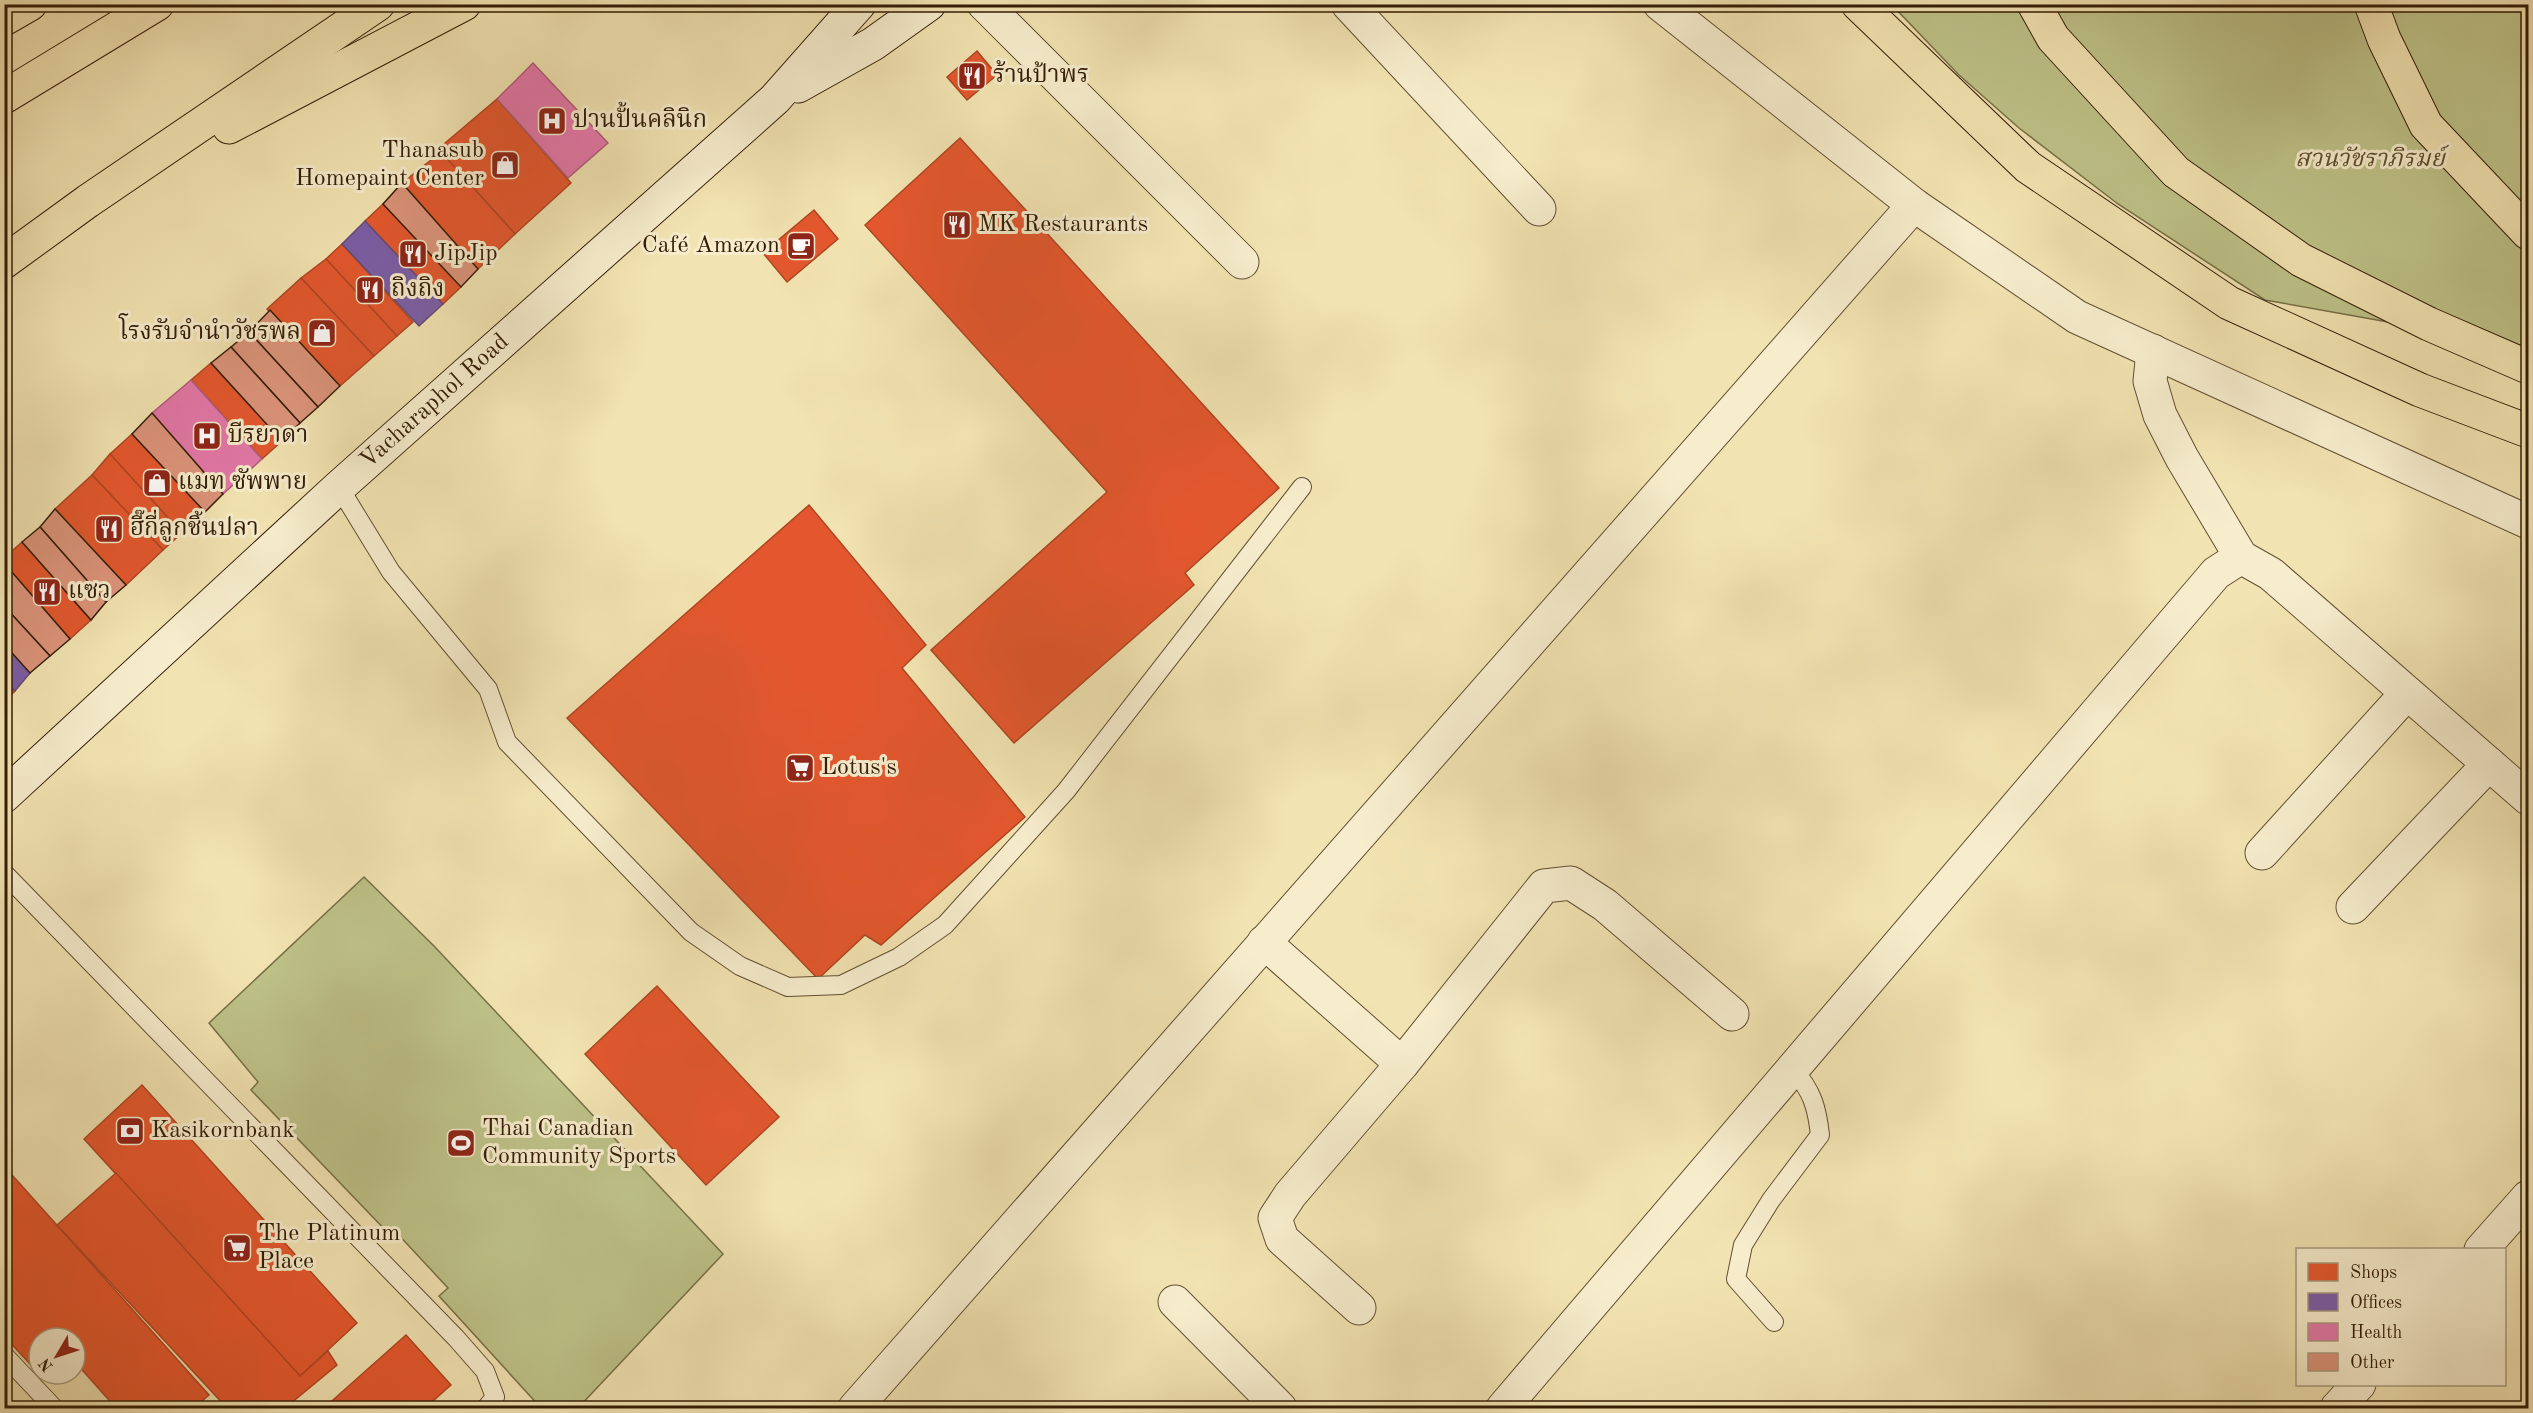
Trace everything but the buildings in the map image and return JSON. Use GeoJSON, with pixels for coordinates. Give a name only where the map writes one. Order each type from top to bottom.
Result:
{"type":"FeatureCollection","features":[{"type":"Feature","properties":{"kind":"main road"},"geometry":{"type":"LineString","coordinates":[[4,19],[30,4]]}},
{"type":"Feature","properties":{"kind":"main road"},"geometry":{"type":"LineString","coordinates":[[4,97],[158,4]]}},
{"type":"Feature","properties":{"kind":"main road"},"geometry":{"type":"LineString","coordinates":[[4,262],[88,201],[378,4]]}},
{"type":"Feature","properties":{"kind":"main road"},"geometry":{"type":"LineString","coordinates":[[88,201],[464,4]]}},
{"type":"Feature","properties":{"kind":"main road"},"geometry":{"type":"LineString","coordinates":[[1858,4],[2028,167],[2229,303],[2420,390],[2529,431]]}},
{"type":"Feature","properties":{"kind":"main road"},"geometry":{"type":"LineString","coordinates":[[2034,4],[2053,38],[2176,172],[2301,260],[2428,324],[2529,367]]}},
{"type":"Feature","properties":{"kind":"main road"},"geometry":{"type":"LineString","coordinates":[[2371,4],[2384,39],[2426,125],[2529,233]]}},
{"type":"Feature","properties":{"kind":"street","name":"Vacharaphol Road"},"geometry":{"type":"LineString","coordinates":[[4,796],[339,488],[775,99],[860,4]]}},
{"type":"Feature","properties":{"kind":"street"},"geometry":{"type":"LineString","coordinates":[[775,99],[873,44],[929,4]]}},
{"type":"Feature","properties":{"kind":"street"},"geometry":{"type":"LineString","coordinates":[[984,4],[1242,261]]}},
{"type":"Feature","properties":{"kind":"street"},"geometry":{"type":"LineString","coordinates":[[1348,4],[1539,209]]}},
{"type":"Feature","properties":{"kind":"street"},"geometry":{"type":"LineString","coordinates":[[1660,4],[1914,205],[2077,317],[2529,522]]}},
{"type":"Feature","properties":{"kind":"street"},"geometry":{"type":"LineString","coordinates":[[855,1408],[1914,205]]}},
{"type":"Feature","properties":{"kind":"street"},"geometry":{"type":"LineString","coordinates":[[2153,351],[2150,381],[2160,415],[2182,458],[2241,557],[2271,574],[2529,798]]}},
{"type":"Feature","properties":{"kind":"street"},"geometry":{"type":"LineString","coordinates":[[1503,1408],[2216,573],[2241,557]]}},
{"type":"Feature","properties":{"kind":"street"},"geometry":{"type":"LineString","coordinates":[[2262,853],[2407,693]]}},
{"type":"Feature","properties":{"kind":"street"},"geometry":{"type":"LineString","coordinates":[[2353,907],[2489,764]]}},
{"type":"Feature","properties":{"kind":"street"},"geometry":{"type":"LineString","coordinates":[[1359,1308],[1282,1239],[1275,1218],[1290,1195],[1402,1064],[1544,886],[1571,883],[1605,905],[1732,1014]]}},
{"type":"Feature","properties":{"kind":"street"},"geometry":{"type":"LineString","coordinates":[[1264,942],[1402,1064]]}},
{"type":"Feature","properties":{"kind":"street"},"geometry":{"type":"LineString","coordinates":[[2483,1248],[2529,1197]]}},
{"type":"Feature","properties":{"kind":"street"},"geometry":{"type":"LineString","coordinates":[[1175,1302],[1280,1408]]}},
{"type":"Feature","properties":{"kind":"street"},"geometry":{"type":"LineString","coordinates":[[2337,1408],[2357,1386]]}},
{"type":"Feature","properties":{"kind":"lane"},"geometry":{"type":"LineString","coordinates":[[339,488],[391,572],[488,689],[507,742],[691,932],[740,966],[788,987],[841,985],[899,957],[945,926],[1066,791],[1302,487]]}},
{"type":"Feature","properties":{"kind":"lane"},"geometry":{"type":"LineString","coordinates":[[4,873],[456,1338],[484,1371],[495,1397],[486,1408]]}},
{"type":"Feature","properties":{"kind":"lane"},"geometry":{"type":"LineString","coordinates":[[1774,1322],[1736,1279],[1743,1245],[1771,1200],[1821,1135],[1817,1113],[1808,1087],[1793,1069]]}},
{"type":"Feature","properties":{"kind":"lane"},"geometry":{"type":"LineString","coordinates":[[4,1355],[54,1408]]}},
{"type":"Feature","properties":{"kind":"green space","name":"สวนวัชราภิรมย์"},"geometry":{"type":"Polygon","coordinates":[[[1892,5],[2528,5],[2528,347],[2265,300],[2118,204],[2019,128],[1959,75],[1892,5]]]}},
{"type":"Feature","properties":{"kind":"green space","name":"Thai Canadian Community Sports"},"geometry":{"type":"Polygon","coordinates":[[[364,877],[434,946],[723,1254],[578,1408],[541,1408],[439,1296],[448,1288],[395,1231],[390,1235],[251,1090],[258,1082],[209,1023],[364,877]]]}},
{"type":"Feature","properties":{"kind":"place","name":"ร้านป้าพร"},"geometry":{"type":"Point","coordinates":[972,76]}},
{"type":"Feature","properties":{"kind":"place","name":"ปานปั้นคลินิก"},"geometry":{"type":"Point","coordinates":[552,121]}},
{"type":"Feature","properties":{"kind":"place","name":"Thanasub Homepaint Center"},"geometry":{"type":"Point","coordinates":[505,165]}},
{"type":"Feature","properties":{"kind":"place","name":"MK Restaurants"},"geometry":{"type":"Point","coordinates":[957,225]}},
{"type":"Feature","properties":{"kind":"place","name":"Café Amazon"},"geometry":{"type":"Point","coordinates":[801,246]}},
{"type":"Feature","properties":{"kind":"place","name":"JipJip"},"geometry":{"type":"Point","coordinates":[413,254]}},
{"type":"Feature","properties":{"kind":"place","name":"ถิงถิง"},"geometry":{"type":"Point","coordinates":[370,290]}},
{"type":"Feature","properties":{"kind":"place","name":"โรงรับจำนำวัชรพล"},"geometry":{"type":"Point","coordinates":[322,333]}},
{"type":"Feature","properties":{"kind":"place","name":"บีรยาดา"},"geometry":{"type":"Point","coordinates":[207,436]}},
{"type":"Feature","properties":{"kind":"place","name":"แมท ซัพพาย"},"geometry":{"type":"Point","coordinates":[157,483]}},
{"type":"Feature","properties":{"kind":"place","name":"ฮี๊กี่ลูกชิ้นปลา"},"geometry":{"type":"Point","coordinates":[109,529]}},
{"type":"Feature","properties":{"kind":"place","name":"แซว"},"geometry":{"type":"Point","coordinates":[47,592]}},
{"type":"Feature","properties":{"kind":"place","name":"Lotus's"},"geometry":{"type":"Point","coordinates":[800,768]}},
{"type":"Feature","properties":{"kind":"place","name":"Kasikornbank"},"geometry":{"type":"Point","coordinates":[130,1131]}},
{"type":"Feature","properties":{"kind":"place","name":"Thai Canadian Community Sports"},"geometry":{"type":"Point","coordinates":[461,1143]}},
{"type":"Feature","properties":{"kind":"place","name":"The Platinum Place"},"geometry":{"type":"Point","coordinates":[237,1248]}}]}
